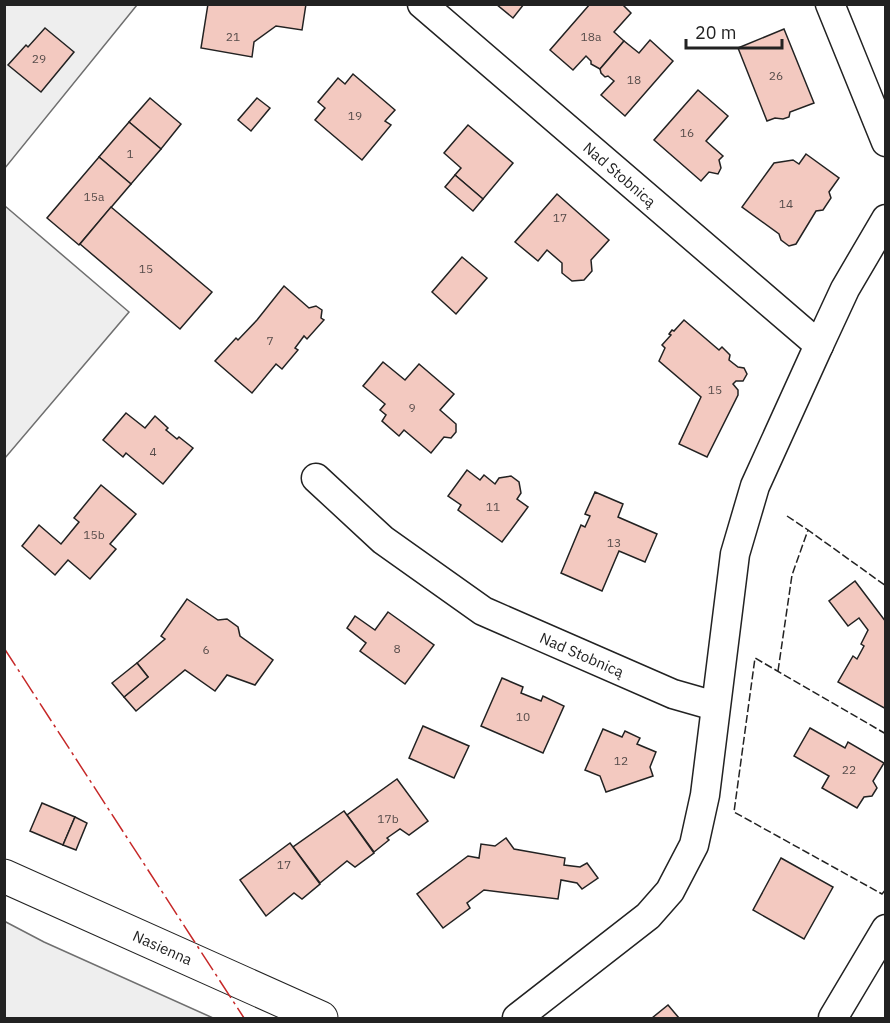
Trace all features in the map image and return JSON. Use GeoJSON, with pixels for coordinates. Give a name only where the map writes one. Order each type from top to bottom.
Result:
{"type":"FeatureCollection","features":[{"type":"Feature","properties":{"kind":"street","name":"Nad Stobnicą"},"geometry":{"type":"LineString","coordinates":[[422,4],[819,345]]}},
{"type":"Feature","properties":{"kind":"street"},"geometry":{"type":"LineString","coordinates":[[830,4],[885,142]]}},
{"type":"Feature","properties":{"kind":"street"},"geometry":{"type":"LineString","coordinates":[[517,1018],[648,916],[670,891],[694,844],[705,795],[735,554],[755,486],[845,289],[885,219]]}},
{"type":"Feature","properties":{"kind":"street","name":"Nad Stobnicą"},"geometry":{"type":"LineString","coordinates":[[316,478],[383,540],[483,611],[674,694],[716,706]]}},
{"type":"Feature","properties":{"kind":"street","name":"Nasienna"},"geometry":{"type":"LineString","coordinates":[[4,876],[321,1018]]}},
{"type":"Feature","properties":{"kind":"street"},"geometry":{"type":"LineString","coordinates":[[833,1018],[885,929]]}},
{"type":"Feature","properties":{"kind":"shaded area"},"geometry":{"type":"Polygon","coordinates":[[[5,5],[137,5],[5,168],[5,5]]]}},
{"type":"Feature","properties":{"kind":"shaded area"},"geometry":{"type":"Polygon","coordinates":[[[5,206],[129,312],[5,458],[5,206]]]}},
{"type":"Feature","properties":{"kind":"shaded area"},"geometry":{"type":"Polygon","coordinates":[[[4,921],[44,942],[213,1018],[5,1018],[4,921]]]}},
{"type":"Feature","properties":{"kind":"building"},"geometry":{"type":"Polygon","coordinates":[[[208,4],[306,4],[302,30],[276,26],[254,42],[252,57],[201,48],[208,4]]]}},
{"type":"Feature","properties":{"kind":"building"},"geometry":{"type":"Polygon","coordinates":[[[496,4],[524,4],[513,18],[496,4]]]}},
{"type":"Feature","properties":{"kind":"building"},"geometry":{"type":"Polygon","coordinates":[[[590,4],[622,4],[631,13],[614,32],[624,41],[600,69],[591,64],[586,56],[573,70],[550,50],[590,4]]]}},
{"type":"Feature","properties":{"kind":"building"},"geometry":{"type":"Polygon","coordinates":[[[45,28],[74,52],[41,92],[8,65],[45,28]]]}},
{"type":"Feature","properties":{"kind":"building"},"geometry":{"type":"Polygon","coordinates":[[[784,29],[814,103],[790,112],[789,117],[767,121],[738,48],[784,29]]]}},
{"type":"Feature","properties":{"kind":"building"},"geometry":{"type":"Polygon","coordinates":[[[650,40],[673,61],[625,116],[601,95],[614,81],[608,76],[605,77],[600,69],[624,41],[639,53],[650,40]]]}},
{"type":"Feature","properties":{"kind":"building"},"geometry":{"type":"Polygon","coordinates":[[[353,74],[395,110],[385,121],[391,125],[362,160],[315,120],[325,108],[318,102],[338,78],[345,84],[353,74]]]}},
{"type":"Feature","properties":{"kind":"building"},"geometry":{"type":"Polygon","coordinates":[[[698,90],[728,116],[706,141],[723,156],[719,160],[721,168],[718,174],[709,172],[701,181],[654,140],[698,90]]]}},
{"type":"Feature","properties":{"kind":"building"},"geometry":{"type":"Polygon","coordinates":[[[150,98],[181,124],[161,149],[129,122],[150,98]]]}},
{"type":"Feature","properties":{"kind":"building"},"geometry":{"type":"Polygon","coordinates":[[[257,98],[270,108],[251,131],[238,120],[257,98]]]}},
{"type":"Feature","properties":{"kind":"building"},"geometry":{"type":"Polygon","coordinates":[[[129,122],[161,149],[131,184],[99,157],[129,122]]]}},
{"type":"Feature","properties":{"kind":"building"},"geometry":{"type":"Polygon","coordinates":[[[468,125],[513,163],[483,199],[455,175],[461,168],[444,153],[468,125]]]}},
{"type":"Feature","properties":{"kind":"building"},"geometry":{"type":"Polygon","coordinates":[[[806,154],[839,178],[829,192],[831,198],[823,210],[816,211],[796,244],[789,246],[781,240],[779,234],[742,207],[774,163],[793,160],[799,164],[806,154]]]}},
{"type":"Feature","properties":{"kind":"building"},"geometry":{"type":"Polygon","coordinates":[[[99,157],[131,184],[79,245],[47,218],[99,157]]]}},
{"type":"Feature","properties":{"kind":"building"},"geometry":{"type":"Polygon","coordinates":[[[455,175],[483,199],[473,211],[445,187],[455,175]]]}},
{"type":"Feature","properties":{"kind":"building"},"geometry":{"type":"Polygon","coordinates":[[[557,194],[609,240],[591,260],[592,271],[584,280],[572,281],[562,273],[562,263],[547,250],[538,261],[515,242],[557,194]]]}},
{"type":"Feature","properties":{"kind":"building"},"geometry":{"type":"Polygon","coordinates":[[[111,207],[212,292],[180,329],[80,244],[111,207]]]}},
{"type":"Feature","properties":{"kind":"building"},"geometry":{"type":"Polygon","coordinates":[[[462,257],[487,278],[456,314],[432,292],[462,257]]]}},
{"type":"Feature","properties":{"kind":"building"},"geometry":{"type":"Polygon","coordinates":[[[284,286],[309,308],[316,306],[322,310],[321,318],[324,320],[307,339],[304,336],[295,348],[298,350],[282,369],[276,364],[252,393],[215,361],[257,320],[284,286]]]}},
{"type":"Feature","properties":{"kind":"building"},"geometry":{"type":"Polygon","coordinates":[[[684,320],[719,350],[722,347],[730,355],[729,360],[738,367],[744,368],[747,374],[743,381],[736,381],[733,384],[738,390],[738,395],[707,457],[679,444],[701,397],[659,361],[665,348],[662,345],[671,335],[669,334],[672,330],[674,331],[684,320]]]}},
{"type":"Feature","properties":{"kind":"building"},"geometry":{"type":"Polygon","coordinates":[[[383,362],[405,380],[419,364],[454,394],[440,410],[456,424],[456,432],[451,438],[444,437],[431,453],[404,430],[399,436],[382,421],[386,415],[380,410],[385,404],[363,386],[383,362]]]}},
{"type":"Feature","properties":{"kind":"building"},"geometry":{"type":"Polygon","coordinates":[[[126,413],[145,428],[155,416],[168,428],[166,430],[193,448],[163,484],[126,453],[123,457],[103,440],[126,413]]]}},
{"type":"Feature","properties":{"kind":"building"},"geometry":{"type":"Polygon","coordinates":[[[467,470],[480,480],[484,475],[495,484],[499,478],[511,476],[519,482],[521,493],[517,499],[528,507],[502,542],[458,510],[461,505],[448,496],[467,470]]]}},
{"type":"Feature","properties":{"kind":"building"},"geometry":{"type":"Polygon","coordinates":[[[101,485],[136,514],[110,544],[116,549],[90,579],[68,560],[55,575],[22,546],[39,525],[61,544],[79,522],[74,518],[101,485]]]}},
{"type":"Feature","properties":{"kind":"building"},"geometry":{"type":"Polygon","coordinates":[[[595,492],[623,504],[618,517],[657,534],[645,562],[619,551],[602,591],[561,573],[581,525],[585,527],[590,516],[585,514],[595,492]]]}},
{"type":"Feature","properties":{"kind":"building"},"geometry":{"type":"Polygon","coordinates":[[[855,581],[886,622],[886,709],[838,682],[853,656],[857,659],[864,646],[861,644],[868,630],[859,618],[848,626],[829,601],[855,581]]]}},
{"type":"Feature","properties":{"kind":"building"},"geometry":{"type":"Polygon","coordinates":[[[187,599],[218,620],[227,619],[238,627],[240,636],[273,660],[255,685],[227,675],[215,691],[185,670],[136,711],[124,697],[148,677],[137,663],[165,639],[161,636],[187,599]]]}},
{"type":"Feature","properties":{"kind":"building"},"geometry":{"type":"Polygon","coordinates":[[[388,612],[434,645],[405,684],[360,651],[366,643],[347,628],[355,616],[375,630],[388,612]]]}},
{"type":"Feature","properties":{"kind":"building"},"geometry":{"type":"Polygon","coordinates":[[[137,663],[148,677],[124,697],[112,683],[137,663]]]}},
{"type":"Feature","properties":{"kind":"building"},"geometry":{"type":"Polygon","coordinates":[[[502,678],[523,687],[521,693],[541,701],[543,696],[564,706],[543,753],[481,726],[502,678]]]}},
{"type":"Feature","properties":{"kind":"building"},"geometry":{"type":"Polygon","coordinates":[[[423,726],[469,746],[454,778],[409,758],[423,726]]]}},
{"type":"Feature","properties":{"kind":"building"},"geometry":{"type":"Polygon","coordinates":[[[810,728],[845,748],[848,742],[884,763],[873,781],[877,788],[872,796],[864,797],[857,808],[822,788],[829,776],[794,756],[810,728]]]}},
{"type":"Feature","properties":{"kind":"building"},"geometry":{"type":"Polygon","coordinates":[[[603,729],[622,737],[625,731],[640,738],[637,744],[656,752],[650,767],[653,776],[606,792],[600,776],[585,770],[603,729]]]}},
{"type":"Feature","properties":{"kind":"building"},"geometry":{"type":"Polygon","coordinates":[[[397,779],[428,821],[409,835],[400,829],[387,838],[389,840],[374,852],[347,815],[397,779]]]}},
{"type":"Feature","properties":{"kind":"building"},"geometry":{"type":"Polygon","coordinates":[[[42,803],[75,817],[63,845],[30,831],[42,803]]]}},
{"type":"Feature","properties":{"kind":"building"},"geometry":{"type":"Polygon","coordinates":[[[344,811],[374,853],[355,867],[347,861],[320,883],[293,847],[344,811]]]}},
{"type":"Feature","properties":{"kind":"building"},"geometry":{"type":"Polygon","coordinates":[[[75,817],[87,823],[76,850],[63,845],[75,817]]]}},
{"type":"Feature","properties":{"kind":"building"},"geometry":{"type":"Polygon","coordinates":[[[506,838],[514,849],[565,858],[564,865],[580,867],[587,863],[598,878],[582,889],[577,883],[561,880],[558,899],[484,890],[467,903],[470,908],[443,928],[417,894],[468,856],[479,858],[481,844],[495,846],[506,838]]]}},
{"type":"Feature","properties":{"kind":"building"},"geometry":{"type":"Polygon","coordinates":[[[290,843],[320,884],[302,899],[294,893],[266,916],[240,880],[290,843]]]}},
{"type":"Feature","properties":{"kind":"building"},"geometry":{"type":"Polygon","coordinates":[[[781,858],[833,887],[804,939],[753,910],[781,858]]]}},
{"type":"Feature","properties":{"kind":"building"},"geometry":{"type":"Polygon","coordinates":[[[668,1005],[679,1018],[652,1018],[668,1005]]]}},
{"type":"Feature","properties":{"kind":"fence"},"geometry":{"type":"LineString","coordinates":[[787,516],[808,530]]}},
{"type":"Feature","properties":{"kind":"fence"},"geometry":{"type":"LineString","coordinates":[[778,671],[792,575],[808,530],[886,586]]}},
{"type":"Feature","properties":{"kind":"fence"},"geometry":{"type":"LineString","coordinates":[[886,734],[755,658],[734,812],[882,894],[886,889]]}},
{"type":"Feature","properties":{"kind":"power"},"geometry":{"type":"LineString","coordinates":[[4,648],[244,1018]]}}]}
